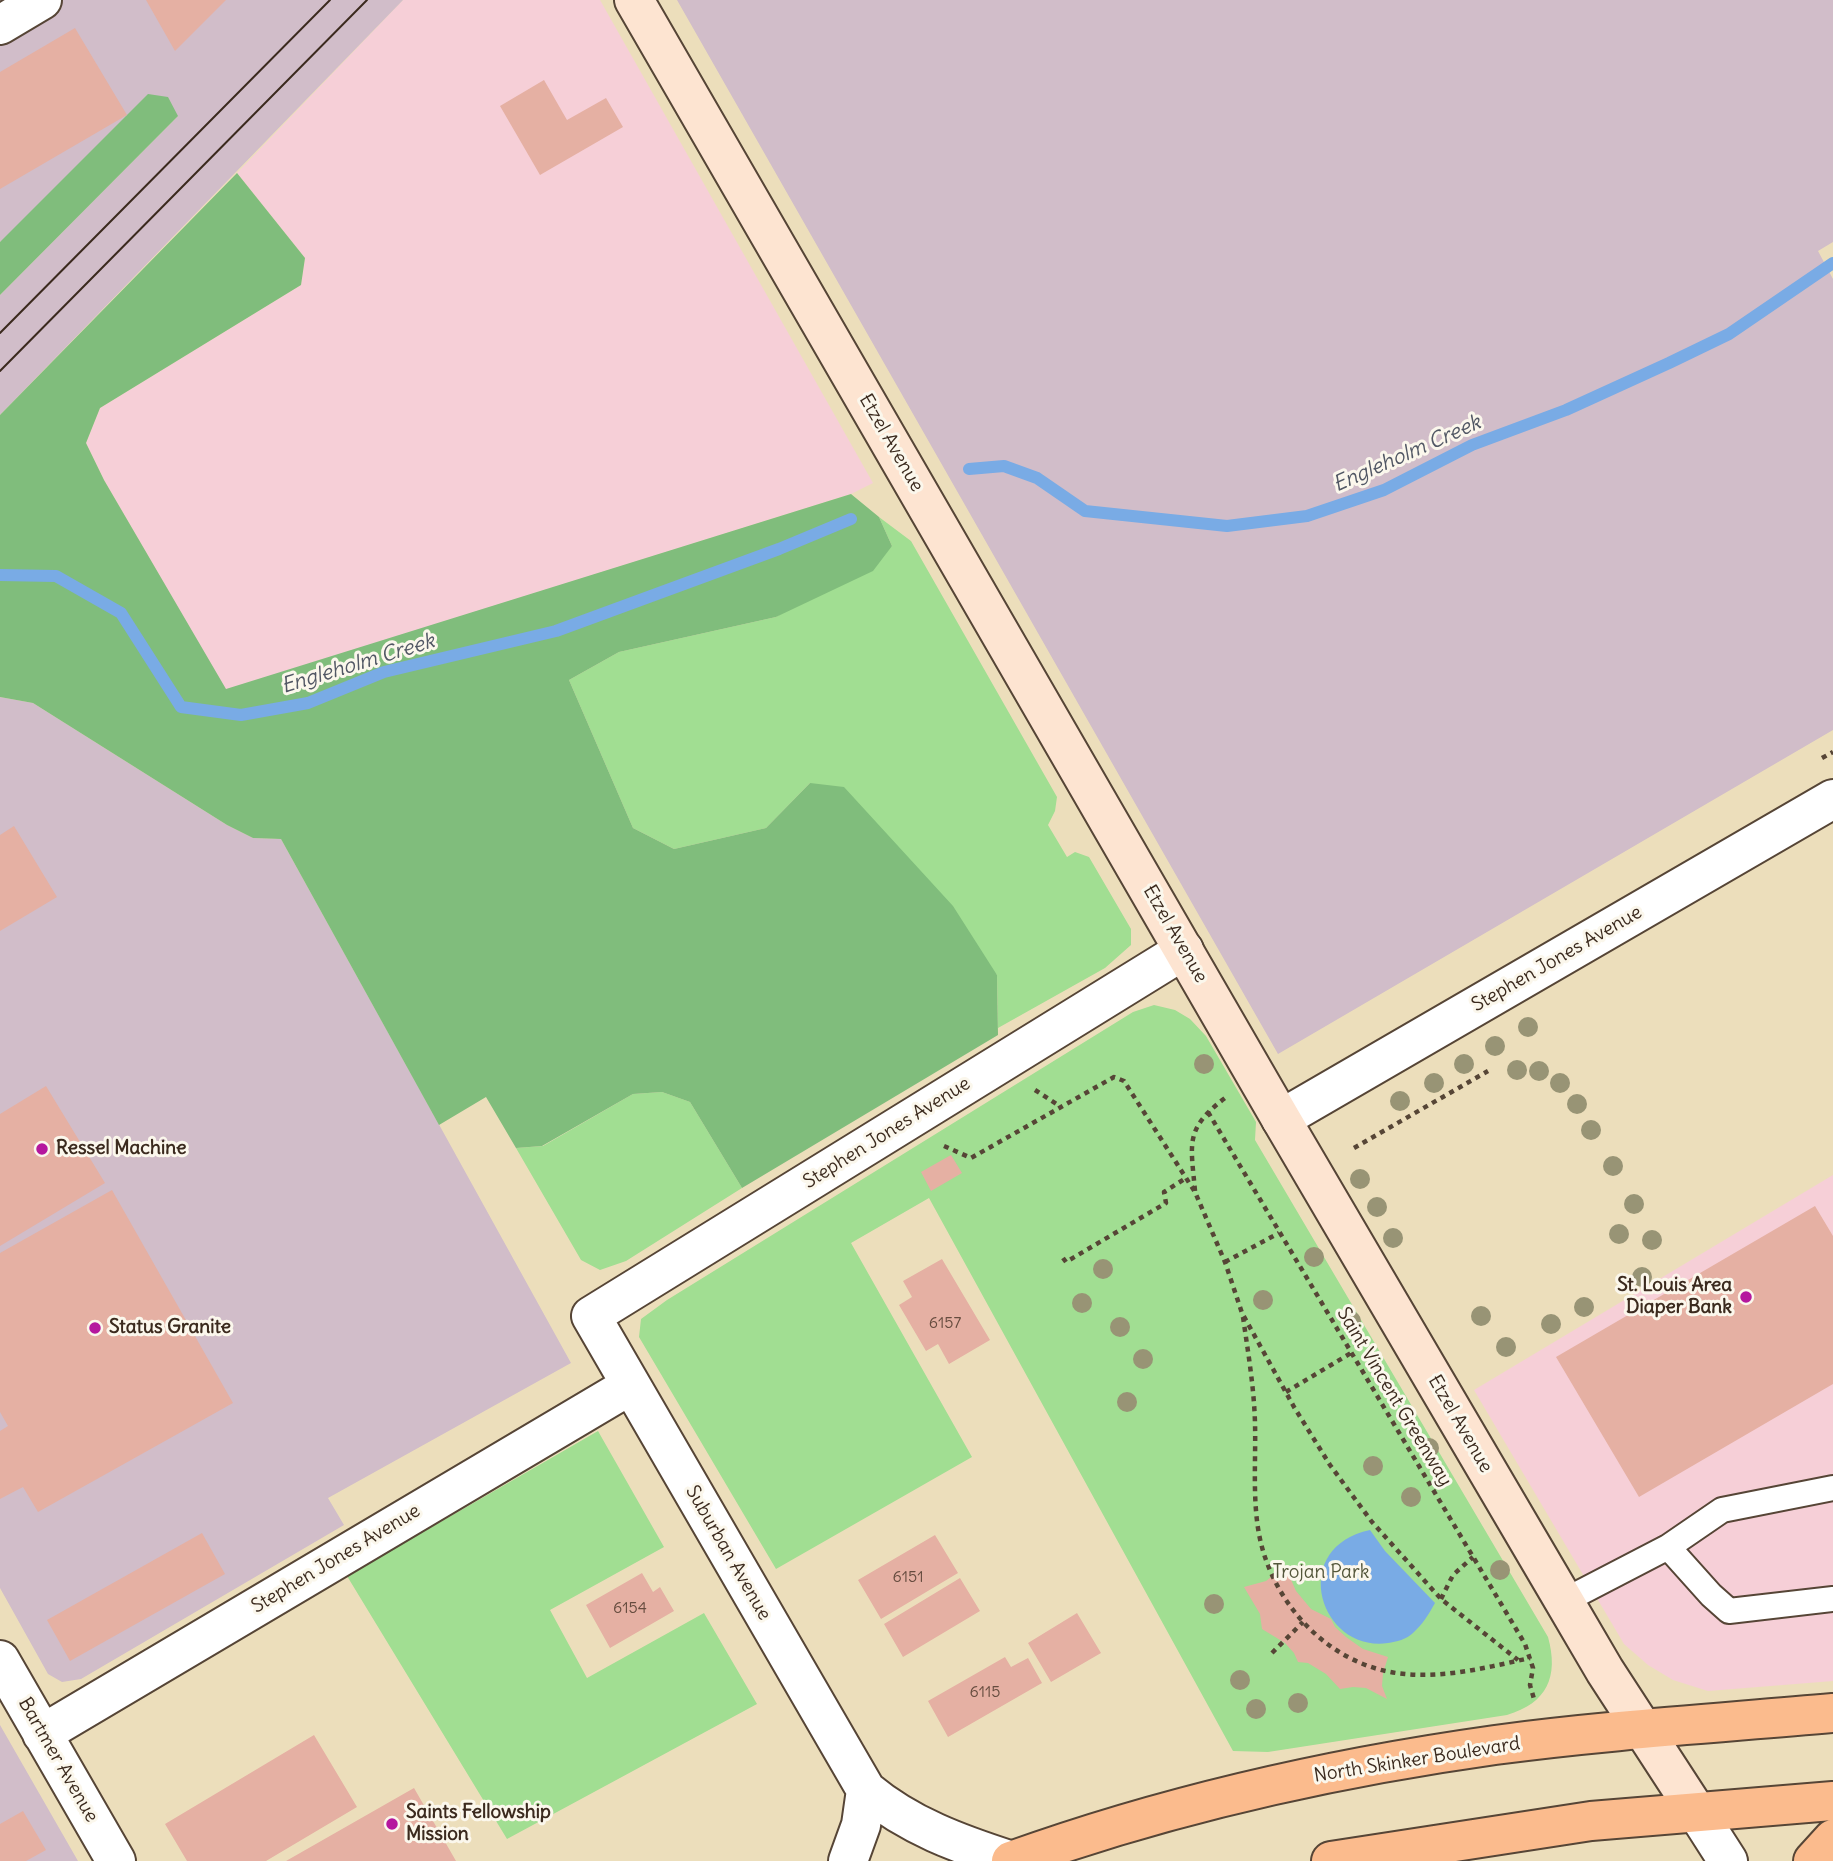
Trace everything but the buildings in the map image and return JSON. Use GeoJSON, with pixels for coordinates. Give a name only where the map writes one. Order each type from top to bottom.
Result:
{"type":"FeatureCollection","features":[{"type":"Feature","properties":{"kind":"main road","name":"North Skinker Boulevard"},"geometry":{"type":"LineString","coordinates":[[1012,1861],[1062,1843],[1220,1798],[1354,1768],[1497,1745],[1833,1713]]}},
{"type":"Feature","properties":{"kind":"main road"},"geometry":{"type":"LineString","coordinates":[[1331,1861],[1542,1828],[1696,1811],[1833,1801]]}},
{"type":"Feature","properties":{"kind":"main road"},"geometry":{"type":"LineString","coordinates":[[1813,1861],[1833,1839]]}},
{"type":"Feature","properties":{"kind":"street"},"geometry":{"type":"LineString","coordinates":[[0,25],[42,0]]}},
{"type":"Feature","properties":{"kind":"street","name":"Etzel Avenue"},"geometry":{"type":"LineString","coordinates":[[634,0],[1281,1119],[1564,1601],[1728,1861]]}},
{"type":"Feature","properties":{"kind":"street","name":"Stephen Jones Avenue"},"geometry":{"type":"LineString","coordinates":[[1281,1119],[1833,799]]}},
{"type":"Feature","properties":{"kind":"street","name":"Stephen Jones Avenue"},"geometry":{"type":"LineString","coordinates":[[591,1316],[1184,950]]}},
{"type":"Feature","properties":{"kind":"street","name":"Suburban Avenue"},"geometry":{"type":"LineString","coordinates":[[591,1316],[866,1790],[884,1805],[918,1825],[943,1837],[1012,1861]]}},
{"type":"Feature","properties":{"kind":"street","name":"Stephen Jones Avenue"},"geometry":{"type":"LineString","coordinates":[[42,1734],[631,1385]]}},
{"type":"Feature","properties":{"kind":"street","name":"Bartmer Avenue"},"geometry":{"type":"LineString","coordinates":[[0,1660],[116,1861]]}},
{"type":"Feature","properties":{"kind":"street"},"geometry":{"type":"LineString","coordinates":[[848,1861],[861,1825],[866,1790]]}},
{"type":"Feature","properties":{"kind":"lane"},"geometry":{"type":"LineString","coordinates":[[1564,1601],[1668,1547],[1722,1510],[1833,1488]]}},
{"type":"Feature","properties":{"kind":"lane"},"geometry":{"type":"LineString","coordinates":[[1668,1547],[1729,1611],[1833,1599]]}},
{"type":"Feature","properties":{"kind":"path"},"geometry":{"type":"LineString","coordinates":[[1354,1148],[1488,1071]]}},
{"type":"Feature","properties":{"kind":"path"},"geometry":{"type":"LineString","coordinates":[[935,1152],[946,1145],[971,1158],[1114,1076],[1124,1081],[1195,1192],[1225,1262],[1242,1313],[1330,1465],[1372,1522],[1441,1599],[1518,1660]]}},
{"type":"Feature","properties":{"kind":"path","name":"Saint Vincent Greenway"},"geometry":{"type":"LineString","coordinates":[[1195,1192],[1191,1150],[1193,1135],[1197,1124],[1208,1112],[1525,1644],[1533,1668],[1531,1694],[1535,1702]]}},
{"type":"Feature","properties":{"kind":"path"},"geometry":{"type":"LineString","coordinates":[[1063,1258],[1066,1262],[1166,1203],[1164,1192],[1186,1178]]}},
{"type":"Feature","properties":{"kind":"path"},"geometry":{"type":"LineString","coordinates":[[1225,1262],[1279,1233]]}},
{"type":"Feature","properties":{"kind":"path"},"geometry":{"type":"LineString","coordinates":[[1242,1313],[1255,1418],[1259,1537],[1273,1580],[1291,1608],[1332,1648],[1378,1670],[1406,1675],[1454,1673],[1531,1658]]}},
{"type":"Feature","properties":{"kind":"path"},"geometry":{"type":"LineString","coordinates":[[1286,1393],[1351,1353]]}},
{"type":"Feature","properties":{"kind":"path"},"geometry":{"type":"LineString","coordinates":[[1441,1599],[1453,1576],[1473,1557]]}},
{"type":"Feature","properties":{"kind":"path"},"geometry":{"type":"LineString","coordinates":[[1272,1653],[1303,1622]]}},
{"type":"Feature","properties":{"kind":"shaded area"},"geometry":{"type":"Polygon","coordinates":[[[0,0],[403,0],[0,415],[0,295],[178,116],[0,242],[0,0]]]}},
{"type":"Feature","properties":{"kind":"shaded area"},"geometry":{"type":"Polygon","coordinates":[[[403,0],[600,0],[873,483],[851,494],[226,690],[104,480],[86,443],[100,408],[301,285],[305,258],[237,173],[403,0]]]}},
{"type":"Feature","properties":{"kind":"shaded area"},"geometry":{"type":"Polygon","coordinates":[[[677,0],[1833,0],[1833,242],[1818,251],[1833,279],[1833,730],[1278,1054],[677,0]]]}},
{"type":"Feature","properties":{"kind":"shaded area"},"geometry":{"type":"Polygon","coordinates":[[[0,697],[33,703],[227,825],[253,838],[281,839],[571,1363],[328,1498],[344,1525],[81,1679],[62,1682],[48,1674],[0,1588],[0,697]]]}},
{"type":"Feature","properties":{"kind":"shaded area"},"geometry":{"type":"Polygon","coordinates":[[[1833,1175],[1833,1681],[1708,1691],[1673,1680],[1648,1665],[1624,1644],[1474,1390],[1833,1175]]]}},
{"type":"Feature","properties":{"kind":"shaded area"},"geometry":{"type":"Polygon","coordinates":[[[0,1725],[78,1861],[0,1861],[0,1725]]]}},
{"type":"Feature","properties":{"kind":"green space"},"geometry":{"type":"Polygon","coordinates":[[[148,94],[168,97],[178,116],[0,295],[0,242],[148,94]]]}},
{"type":"Feature","properties":{"kind":"green space"},"geometry":{"type":"Polygon","coordinates":[[[237,173],[305,258],[301,285],[100,408],[86,443],[104,480],[226,689],[851,494],[879,517],[892,546],[873,571],[776,617],[619,652],[569,680],[633,828],[674,849],[766,828],[810,783],[844,787],[953,906],[997,975],[998,1035],[742,1188],[690,1102],[662,1092],[633,1094],[542,1146],[516,1148],[486,1097],[439,1125],[281,839],[253,838],[227,825],[33,703],[0,697],[0,415],[237,173]]]}},
{"type":"Feature","properties":{"kind":"green space"},"geometry":{"type":"Polygon","coordinates":[[[879,517],[911,541],[1057,797],[1055,811],[1048,825],[1067,857],[1075,852],[1089,857],[1131,929],[1131,945],[1105,968],[998,1028],[997,975],[810,783],[766,828],[674,849],[633,828],[569,680],[619,652],[776,617],[892,546],[879,517]]]}},
{"type":"Feature","properties":{"kind":"green space","name":"Trojan Park"},"geometry":{"type":"Polygon","coordinates":[[[1154,1005],[1175,1010],[1190,1019],[1206,1036],[1256,1122],[1255,1140],[1548,1637],[1552,1664],[1547,1686],[1540,1696],[1521,1710],[1507,1715],[1268,1752],[1233,1751],[929,1198],[851,1243],[972,1457],[776,1569],[639,1337],[641,1319],[667,1300],[1133,1012],[1154,1005]]]}},
{"type":"Feature","properties":{"kind":"green space"},"geometry":{"type":"Polygon","coordinates":[[[662,1092],[690,1102],[742,1188],[626,1261],[600,1270],[581,1260],[516,1148],[543,1146],[633,1094],[662,1092]]]}},
{"type":"Feature","properties":{"kind":"green space"},"geometry":{"type":"Polygon","coordinates":[[[598,1431],[664,1547],[550,1610],[587,1678],[704,1613],[757,1704],[507,1839],[347,1576],[598,1431]]]}},
{"type":"Feature","properties":{"kind":"water"},"geometry":{"type":"Polygon","coordinates":[[[1370,1530],[1385,1551],[1435,1603],[1416,1630],[1408,1637],[1394,1642],[1364,1642],[1345,1632],[1331,1616],[1322,1597],[1321,1576],[1328,1557],[1344,1540],[1370,1530]]]}},
{"type":"Feature","properties":{"kind":"waterway","name":"Engleholm Creek"},"geometry":{"type":"LineString","coordinates":[[969,469],[1004,466],[1037,478],[1085,511],[1227,526],[1307,516],[1384,490],[1472,445],[1566,410],[1669,363],[1729,334],[1833,263]]}},
{"type":"Feature","properties":{"kind":"waterway","name":"Engleholm Creek"},"geometry":{"type":"LineString","coordinates":[[0,575],[56,576],[121,613],[181,707],[241,715],[308,703],[384,672],[556,631],[779,549],[851,519]]}},
{"type":"Feature","properties":{"kind":"tram line"},"geometry":{"type":"LineString","coordinates":[[0,333],[330,0]]}},
{"type":"Feature","properties":{"kind":"tram line"},"geometry":{"type":"LineString","coordinates":[[0,371],[367,0]]}},
{"type":"Feature","properties":{"kind":"place","name":"Ressel Machine"},"geometry":{"type":"Point","coordinates":[42,1149]}},
{"type":"Feature","properties":{"kind":"place","name":"St. Louis Area Diaper Bank"},"geometry":{"type":"Point","coordinates":[1746,1297]}},
{"type":"Feature","properties":{"kind":"place","name":"Status Granite"},"geometry":{"type":"Point","coordinates":[95,1328]}},
{"type":"Feature","properties":{"kind":"place","name":"Saints Fellowship Mission"},"geometry":{"type":"Point","coordinates":[392,1824]}}]}
